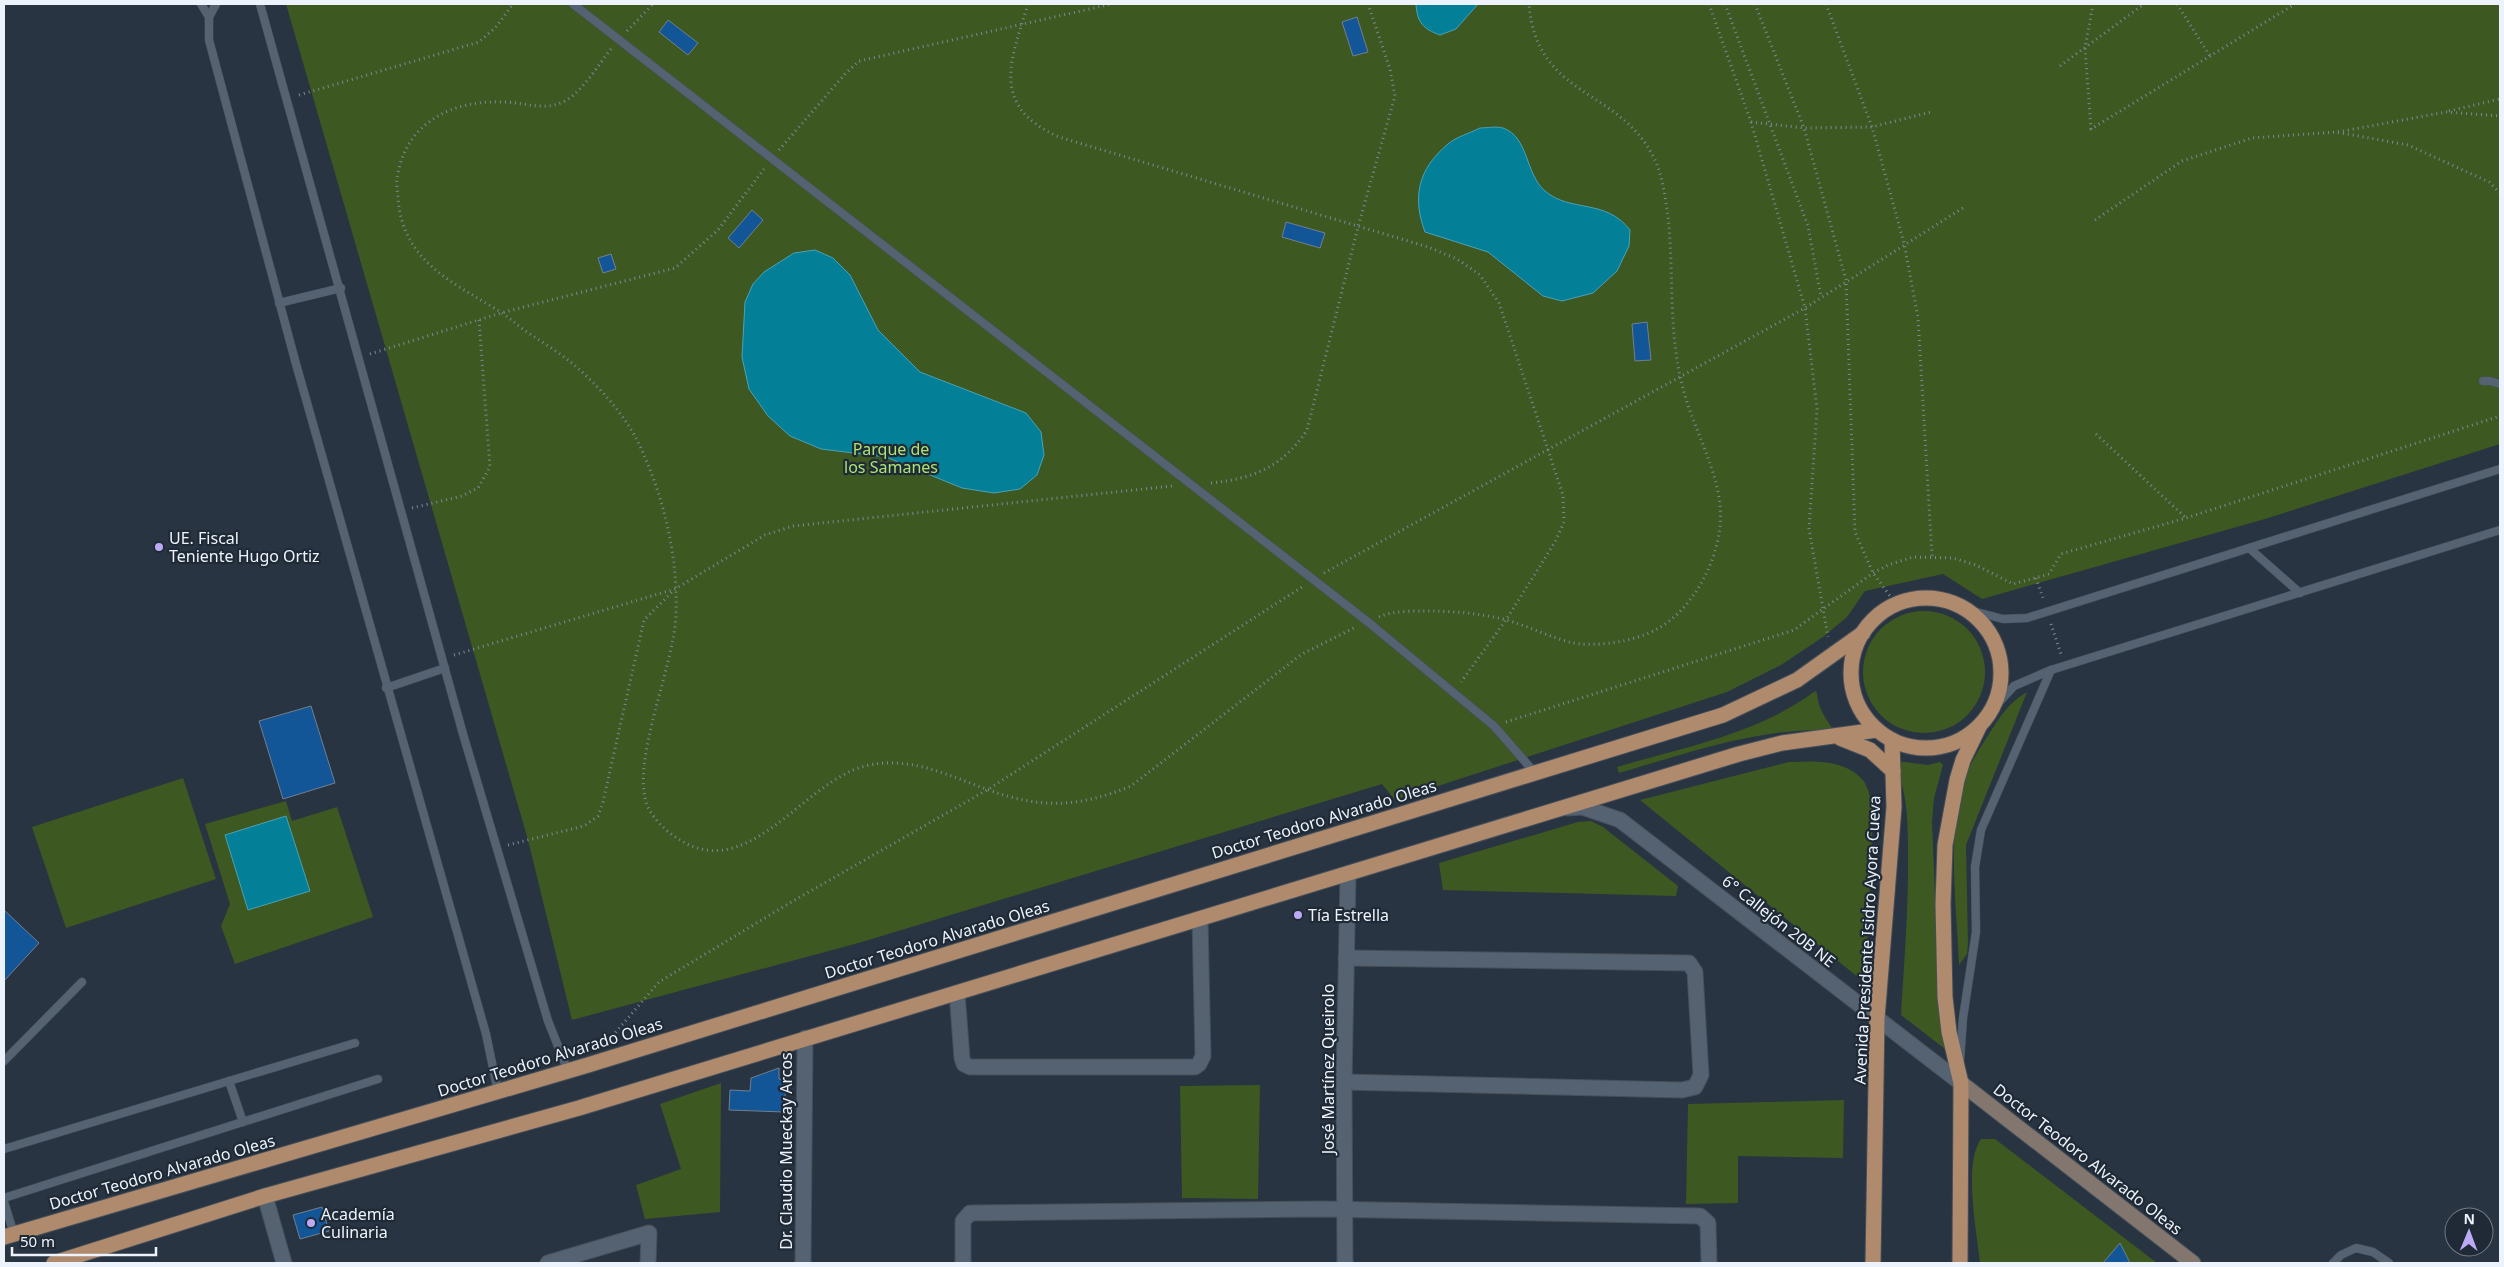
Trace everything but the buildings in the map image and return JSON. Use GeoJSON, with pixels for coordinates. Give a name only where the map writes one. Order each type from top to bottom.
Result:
{"type":"FeatureCollection","features":[{"type":"Feature","properties":{"kind":"main road"},"geometry":{"type":"LineString","coordinates":[[1960,1263],[1960,1078],[1949,1032],[1946,997],[1943,904],[1945,845],[1957,780],[1963,760],[1979,727],[1991,711],[1999,693],[2002,674],[1999,654],[1992,636],[1980,621],[1965,609],[1952,603],[1931,599],[1910,600],[1896,604],[1874,619],[1863,633],[1855,648],[1851,666],[1852,684],[1856,701],[1865,716],[1877,730],[1892,740],[1908,746],[1926,748],[1944,746],[1961,740],[1979,727]]}},
{"type":"Feature","properties":{"kind":"main road","name":"Doctor Teodoro Alvarado Oleas"},"geometry":{"type":"LineString","coordinates":[[9,1235],[568,1071],[1723,715],[1797,680],[1832,657],[1863,633]]}},
{"type":"Feature","properties":{"kind":"main road"},"geometry":{"type":"LineString","coordinates":[[54,1263],[266,1196],[579,1108],[1348,875],[1739,754],[1782,743],[1877,730]]}},
{"type":"Feature","properties":{"kind":"main road"},"geometry":{"type":"LineString","coordinates":[[1836,737],[1870,750],[1893,771]]}},
{"type":"Feature","properties":{"kind":"main road","name":"Avenida Presidente Isidro Ayora Cueva"},"geometry":{"type":"LineString","coordinates":[[1873,1263],[1877,1019],[1893,816],[1892,740]]}},
{"type":"Feature","properties":{"kind":"street","name":"6° Callejón 20B NE"},"geometry":{"type":"LineString","coordinates":[[1566,808],[1582,807],[1620,820],[1877,1019],[1960,1078]]}},
{"type":"Feature","properties":{"kind":"street","name":"José Martínez Queirolo"},"geometry":{"type":"LineString","coordinates":[[1345,1263],[1344,1082],[1348,875]]}},
{"type":"Feature","properties":{"kind":"street"},"geometry":{"type":"LineString","coordinates":[[957,993],[962,1058],[964,1064],[970,1067],[1195,1067],[1203,1056],[1200,920]]}},
{"type":"Feature","properties":{"kind":"street"},"geometry":{"type":"LineString","coordinates":[[1344,1082],[1682,1090],[1695,1087],[1701,1075],[1696,972],[1689,963],[1346,958]]}},
{"type":"Feature","properties":{"kind":"street","name":"Dr. Claudio Mueckay Arcos"},"geometry":{"type":"LineString","coordinates":[[803,1263],[805,1038]]}},
{"type":"Feature","properties":{"kind":"street","name":"Doctor Teodoro Alvarado Oleas"},"geometry":{"type":"LineString","coordinates":[[1960,1078],[2193,1263]]}},
{"type":"Feature","properties":{"kind":"street"},"geometry":{"type":"LineString","coordinates":[[266,1196],[284,1263]]}},
{"type":"Feature","properties":{"kind":"street"},"geometry":{"type":"LineString","coordinates":[[963,1263],[965,1216],[976,1212],[1345,1210],[1700,1216],[1708,1223],[1709,1263]]}},
{"type":"Feature","properties":{"kind":"street"},"geometry":{"type":"LineString","coordinates":[[548,1263],[649,1233],[648,1263]]}},
{"type":"Feature","properties":{"kind":"lane"},"geometry":{"type":"LineString","coordinates":[[201,4],[209,16]]}},
{"type":"Feature","properties":{"kind":"lane"},"geometry":{"type":"LineString","coordinates":[[216,4],[209,16],[209,40],[386,688],[486,1034],[498,1092]]}},
{"type":"Feature","properties":{"kind":"lane"},"geometry":{"type":"LineString","coordinates":[[260,4],[341,288],[442,658],[548,1021],[568,1071]]}},
{"type":"Feature","properties":{"kind":"lane"},"geometry":{"type":"LineString","coordinates":[[573,4],[1368,622],[1494,726],[1535,773]]}},
{"type":"Feature","properties":{"kind":"lane"},"geometry":{"type":"LineString","coordinates":[[280,303],[341,288]]}},
{"type":"Feature","properties":{"kind":"lane"},"geometry":{"type":"LineString","coordinates":[[2482,382],[2490,381],[2500,384]]}},
{"type":"Feature","properties":{"kind":"lane"},"geometry":{"type":"LineString","coordinates":[[1965,609],[2003,620],[2027,618],[2500,468]]}},
{"type":"Feature","properties":{"kind":"lane"},"geometry":{"type":"LineString","coordinates":[[1991,711],[2014,686],[2051,670],[2500,530]]}},
{"type":"Feature","properties":{"kind":"lane"},"geometry":{"type":"LineString","coordinates":[[2249,548],[2300,593]]}},
{"type":"Feature","properties":{"kind":"lane"},"geometry":{"type":"LineString","coordinates":[[386,688],[445,668]]}},
{"type":"Feature","properties":{"kind":"lane"},"geometry":{"type":"LineString","coordinates":[[1960,1078],[1963,1018],[1976,932],[1977,846],[1981,830],[2051,670]]}},
{"type":"Feature","properties":{"kind":"lane"},"geometry":{"type":"LineString","coordinates":[[4,1061],[82,982]]}},
{"type":"Feature","properties":{"kind":"lane"},"geometry":{"type":"LineString","coordinates":[[4,1148],[355,1043]]}},
{"type":"Feature","properties":{"kind":"lane"},"geometry":{"type":"LineString","coordinates":[[9,1235],[4,1200],[378,1079]]}},
{"type":"Feature","properties":{"kind":"lane"},"geometry":{"type":"LineString","coordinates":[[229,1081],[243,1122]]}},
{"type":"Feature","properties":{"kind":"lane"},"geometry":{"type":"LineString","coordinates":[[2333,1263],[2341,1255],[2356,1248],[2373,1252],[2389,1263]]}},
{"type":"Feature","properties":{"kind":"path"},"geometry":{"type":"LineString","coordinates":[[288,98],[479,42],[495,28],[513,4]]}},
{"type":"Feature","properties":{"kind":"path"},"geometry":{"type":"LineString","coordinates":[[1028,4],[1012,54],[1010,84],[1023,112],[1038,126],[1059,136],[1450,256],[1480,275],[1499,303],[1563,495],[1564,522],[1555,542],[1506,620],[1454,692]]}},
{"type":"Feature","properties":{"kind":"path"},"geometry":{"type":"LineString","coordinates":[[360,357],[501,313],[674,268],[718,230],[772,158],[845,74],[859,61],[1112,4]]}},
{"type":"Feature","properties":{"kind":"path"},"geometry":{"type":"LineString","coordinates":[[498,848],[584,826],[598,816],[606,792],[644,620],[675,589],[766,534],[793,526],[1191,484],[1249,476],[1275,465],[1295,449],[1307,430],[1358,227],[1395,96],[1390,69],[1368,4]]}},
{"type":"Feature","properties":{"kind":"path"},"geometry":{"type":"LineString","coordinates":[[588,77],[575,95],[554,106],[535,107],[511,102],[487,102],[460,106],[444,112],[420,128],[410,140],[397,174],[402,225],[407,240],[417,252],[448,279],[571,362],[610,403],[634,434],[660,496],[674,554],[676,613],[672,651],[647,744],[643,787],[648,808],[664,828],[678,840],[707,850],[734,849],[754,841],[838,777],[862,766],[891,761],[957,777],[987,790],[1008,796],[1061,804],[1083,803],[1131,786],[1302,654],[1384,614],[1424,611],[1462,612],[1506,620],[1572,643],[1612,643],[1657,629],[1685,607],[1714,559],[1721,513],[1714,479],[1680,378],[1674,334],[1669,222],[1660,171],[1652,155],[1628,123],[1554,68],[1538,43],[1530,22],[1529,4]]}},
{"type":"Feature","properties":{"kind":"path"},"geometry":{"type":"LineString","coordinates":[[1708,4],[1751,122],[1805,308],[1817,409],[1809,529],[1832,657]]}},
{"type":"Feature","properties":{"kind":"path"},"geometry":{"type":"LineString","coordinates":[[1725,4],[1808,226],[1821,297]]}},
{"type":"Feature","properties":{"kind":"path"},"geometry":{"type":"LineString","coordinates":[[1755,4],[1804,128],[1846,280],[1855,532],[1873,574],[1896,604]]}},
{"type":"Feature","properties":{"kind":"path"},"geometry":{"type":"LineString","coordinates":[[1826,4],[1872,127],[1904,243],[1918,318],[1932,556]]}},
{"type":"Feature","properties":{"kind":"path"},"geometry":{"type":"LineString","coordinates":[[2093,4],[2085,48],[2091,129],[2296,4]]}},
{"type":"Feature","properties":{"kind":"path"},"geometry":{"type":"LineString","coordinates":[[2060,66],[2144,4]]}},
{"type":"Feature","properties":{"kind":"path"},"geometry":{"type":"LineString","coordinates":[[2177,4],[2210,56]]}},
{"type":"Feature","properties":{"kind":"path"},"geometry":{"type":"LineString","coordinates":[[2095,220],[2182,161],[2252,138],[2336,132],[2446,112],[2500,99]]}},
{"type":"Feature","properties":{"kind":"path"},"geometry":{"type":"LineString","coordinates":[[1751,122],[1804,128],[1872,127],[1931,112]]}},
{"type":"Feature","properties":{"kind":"path"},"geometry":{"type":"LineString","coordinates":[[2446,112],[2500,116]]}},
{"type":"Feature","properties":{"kind":"path"},"geometry":{"type":"LineString","coordinates":[[2336,132],[2408,145],[2489,182],[2500,193]]}},
{"type":"Feature","properties":{"kind":"path"},"geometry":{"type":"LineString","coordinates":[[607,1042],[658,982],[793,901],[987,790],[1313,580],[1548,452],[1805,308],[1904,243],[1966,206]]}},
{"type":"Feature","properties":{"kind":"path"},"geometry":{"type":"LineString","coordinates":[[402,510],[462,496],[478,488],[490,467],[479,320]]}},
{"type":"Feature","properties":{"kind":"path"},"geometry":{"type":"LineString","coordinates":[[1494,726],[1794,630],[1873,574],[1913,557],[1953,558],[1976,564],[2013,584],[2049,574],[2061,554],[2186,518],[2500,416]]}},
{"type":"Feature","properties":{"kind":"path"},"geometry":{"type":"LineString","coordinates":[[2096,434],[2186,518]]}},
{"type":"Feature","properties":{"kind":"path"},"geometry":{"type":"LineString","coordinates":[[442,658],[675,589]]}},
{"type":"Feature","properties":{"kind":"green space","name":"Parque de los Samanes"},"geometry":{"type":"Polygon","coordinates":[[[286,4],[2500,4],[2500,444],[2265,519],[1982,599],[1943,574],[1865,591],[1847,617],[1823,637],[1781,665],[1727,692],[1395,800],[1382,784],[862,942],[572,1020],[528,840],[286,4]]]}},
{"type":"Feature","properties":{"kind":"green space"},"geometry":{"type":"Polygon","coordinates":[[[1924,611],[1947,615],[1967,629],[1981,649],[1985,672],[1981,695],[1967,715],[1947,729],[1924,733],[1901,729],[1881,715],[1867,695],[1863,672],[1867,649],[1881,629],[1901,615],[1924,611]]]}},
{"type":"Feature","properties":{"kind":"green space"},"geometry":{"type":"Polygon","coordinates":[[[1815,691],[1822,711],[1832,728],[1830,730],[1803,730],[1749,737],[1619,773],[1617,767],[1694,746],[1745,729],[1793,706],[1815,691]]]}},
{"type":"Feature","properties":{"kind":"green space"},"geometry":{"type":"Polygon","coordinates":[[[2027,692],[1966,845],[1968,943],[1967,954],[1959,965],[1954,835],[1960,793],[1972,762],[1997,722],[2010,705],[2027,692]]]}},
{"type":"Feature","properties":{"kind":"green space"},"geometry":{"type":"Polygon","coordinates":[[[1897,761],[1928,765],[1940,762],[1943,765],[1934,798],[1932,822],[1938,965],[1949,1052],[1901,1015],[1906,940],[1908,839],[1907,814],[1903,788],[1895,764],[1897,761]]]}},
{"type":"Feature","properties":{"kind":"green space"},"geometry":{"type":"Polygon","coordinates":[[[1789,762],[1828,763],[1846,768],[1862,779],[1868,790],[1873,812],[1866,977],[1859,978],[1640,800],[1789,762]]]}},
{"type":"Feature","properties":{"kind":"green space"},"geometry":{"type":"Polygon","coordinates":[[[183,778],[216,879],[66,928],[32,827],[183,778]]]}},
{"type":"Feature","properties":{"kind":"green space"},"geometry":{"type":"Polygon","coordinates":[[[286,801],[292,821],[337,807],[373,917],[235,964],[221,926],[230,904],[205,824],[286,801]]]}},
{"type":"Feature","properties":{"kind":"green space"},"geometry":{"type":"Polygon","coordinates":[[[1591,821],[1603,827],[1678,886],[1676,896],[1443,890],[1439,863],[1578,822],[1591,821]]]}},
{"type":"Feature","properties":{"kind":"green space"},"geometry":{"type":"Polygon","coordinates":[[[721,1083],[720,1212],[645,1219],[636,1185],[681,1169],[660,1104],[721,1083]]]}},
{"type":"Feature","properties":{"kind":"green space"},"geometry":{"type":"Polygon","coordinates":[[[1260,1085],[1258,1199],[1182,1198],[1180,1086],[1260,1085]]]}},
{"type":"Feature","properties":{"kind":"green space"},"geometry":{"type":"Polygon","coordinates":[[[1844,1100],[1843,1158],[1738,1156],[1738,1203],[1686,1204],[1688,1104],[1844,1100]]]}},
{"type":"Feature","properties":{"kind":"green space"},"geometry":{"type":"Polygon","coordinates":[[[1981,1139],[1995,1139],[2157,1263],[1980,1263],[1974,1217],[1972,1181],[1976,1150],[1981,1139]]]}},
{"type":"Feature","properties":{"kind":"water"},"geometry":{"type":"Polygon","coordinates":[[[1416,4],[1478,4],[1456,29],[1440,35],[1422,24],[1418,16],[1416,4]]]}},
{"type":"Feature","properties":{"kind":"water"},"geometry":{"type":"Polygon","coordinates":[[[1501,127],[1518,139],[1539,184],[1555,198],[1599,209],[1620,220],[1630,230],[1629,246],[1617,271],[1593,293],[1562,301],[1543,296],[1488,252],[1425,232],[1419,207],[1420,184],[1424,174],[1430,163],[1448,144],[1480,128],[1501,127]]]}},
{"type":"Feature","properties":{"kind":"water"},"geometry":{"type":"Polygon","coordinates":[[[815,250],[833,258],[850,275],[878,330],[920,372],[1026,413],[1041,432],[1044,455],[1037,475],[1020,489],[994,493],[962,488],[886,457],[821,449],[790,436],[768,416],[749,389],[742,357],[745,302],[753,284],[764,272],[794,253],[815,250]]]}},
{"type":"Feature","properties":{"kind":"water"},"geometry":{"type":"Polygon","coordinates":[[[286,816],[310,891],[248,910],[225,835],[286,816]]]}},
{"type":"Feature","properties":{"kind":"place","name":"UE. Fiscal Teniente Hugo Ortiz"},"geometry":{"type":"Point","coordinates":[159,547]}},
{"type":"Feature","properties":{"kind":"place","name":"Tía Estrella"},"geometry":{"type":"Point","coordinates":[1298,915]}},
{"type":"Feature","properties":{"kind":"place","name":"Academía Culinaria"},"geometry":{"type":"Point","coordinates":[311,1223]}}]}
